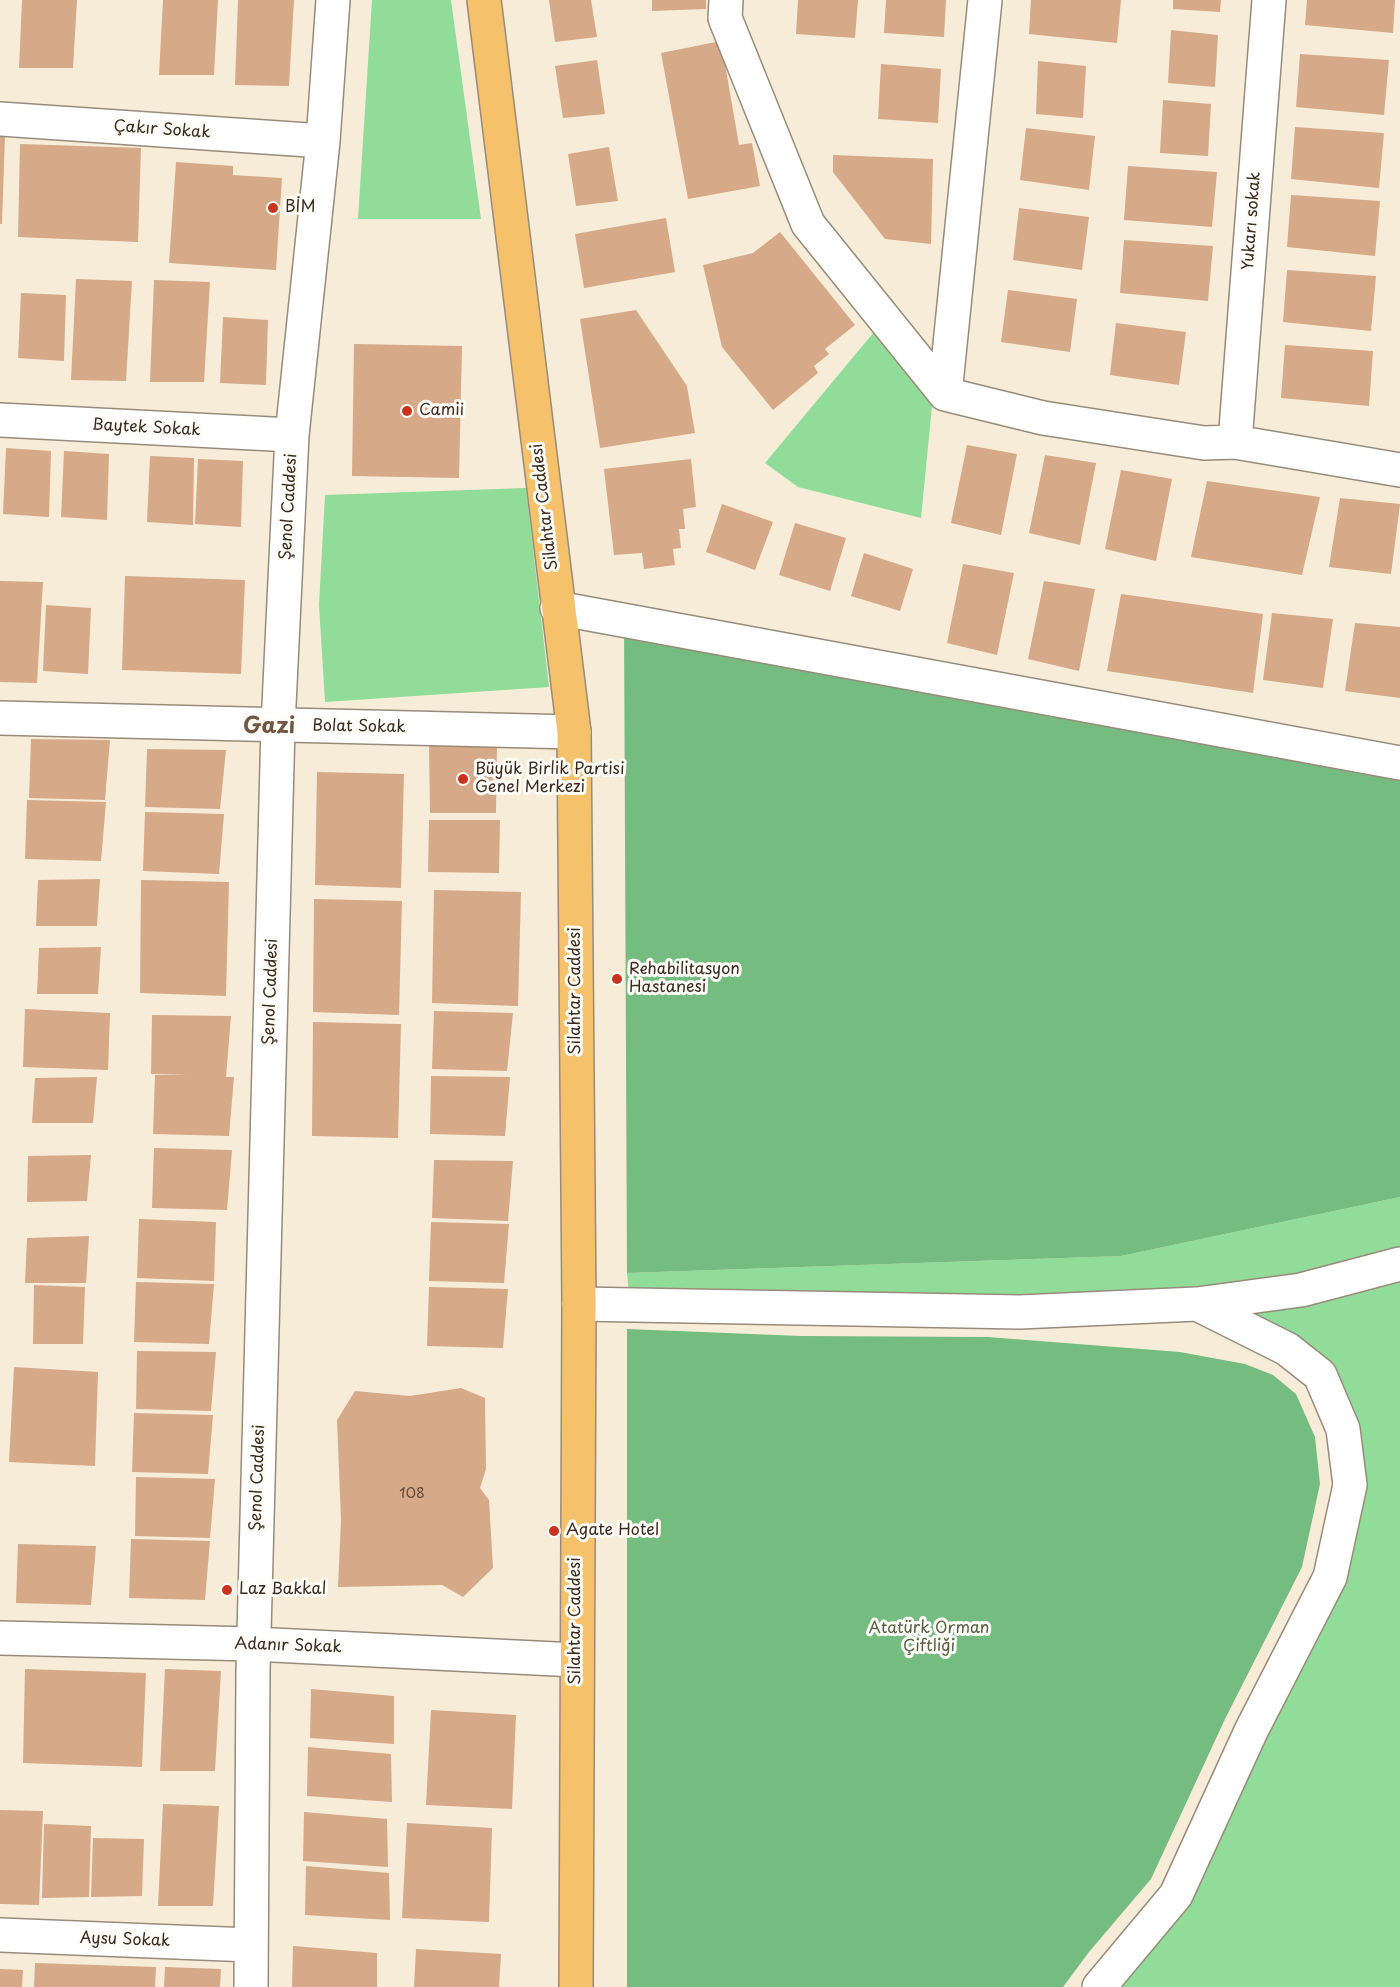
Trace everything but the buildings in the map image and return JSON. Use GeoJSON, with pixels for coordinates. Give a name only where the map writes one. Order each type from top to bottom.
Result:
{"type":"FeatureCollection","features":[{"type":"Feature","properties":{"kind":"main road","name":"Silahtar Caddesi"},"geometry":{"type":"LineString","coordinates":[[484,0],[574,732],[579,1304],[576,1987]]}},
{"type":"Feature","properties":{"kind":"street","name":"Şenol Caddesi"},"geometry":{"type":"LineString","coordinates":[[250,1987],[254,1644],[278,726],[292,435],[323,141],[333,0]]}},
{"type":"Feature","properties":{"kind":"street"},"geometry":{"type":"LineString","coordinates":[[726,0],[725,18],[808,224],[945,394],[1043,418],[1204,442],[1235,442],[1400,470]]}},
{"type":"Feature","properties":{"kind":"street"},"geometry":{"type":"LineString","coordinates":[[945,394],[985,0]]}},
{"type":"Feature","properties":{"kind":"street","name":"Yukarı sokak"},"geometry":{"type":"LineString","coordinates":[[1235,442],[1269,0]]}},
{"type":"Feature","properties":{"kind":"street","name":"Çakır Sokak"},"geometry":{"type":"LineString","coordinates":[[0,118],[323,141]]}},
{"type":"Feature","properties":{"kind":"street","name":"Baytek Sokak"},"geometry":{"type":"LineString","coordinates":[[0,420],[292,435]]}},
{"type":"Feature","properties":{"kind":"street"},"geometry":{"type":"LineString","coordinates":[[557,608],[1400,763]]}},
{"type":"Feature","properties":{"kind":"street","name":"Bolat Sokak"},"geometry":{"type":"LineString","coordinates":[[0,718],[574,732]]}},
{"type":"Feature","properties":{"kind":"street"},"geometry":{"type":"LineString","coordinates":[[579,1304],[1020,1312],[1197,1304],[1301,1290],[1400,1264]]}},
{"type":"Feature","properties":{"kind":"street"},"geometry":{"type":"LineString","coordinates":[[1099,1987],[1176,1895],[1251,1731],[1330,1577],[1350,1485],[1343,1429],[1320,1375],[1287,1349],[1197,1304]]}},
{"type":"Feature","properties":{"kind":"street","name":"Adanır Sokak"},"geometry":{"type":"LineString","coordinates":[[0,1638],[254,1644],[576,1660]]}},
{"type":"Feature","properties":{"kind":"street","name":"Aysu Sokak"},"geometry":{"type":"LineString","coordinates":[[0,1935],[251,1945]]}},
{"type":"Feature","properties":{"kind":"green space"},"geometry":{"type":"Polygon","coordinates":[[[372,0],[451,0],[481,219],[358,219],[372,0]]]}},
{"type":"Feature","properties":{"kind":"green space"},"geometry":{"type":"Polygon","coordinates":[[[874,332],[933,396],[921,518],[798,487],[765,463],[874,332]]]}},
{"type":"Feature","properties":{"kind":"green space"},"geometry":{"type":"Polygon","coordinates":[[[526,488],[549,687],[325,702],[319,605],[325,495],[526,488]]]}},
{"type":"Feature","properties":{"kind":"green space"},"geometry":{"type":"Polygon","coordinates":[[[624,619],[1400,763],[1400,1197],[1121,1256],[627,1273],[624,619]]]}},
{"type":"Feature","properties":{"kind":"green space"},"geometry":{"type":"Polygon","coordinates":[[[1400,1197],[1400,1987],[1099,1987],[1176,1895],[1251,1731],[1350,1485],[1320,1375],[1197,1304],[630,1305],[627,1273],[1121,1256],[1400,1197]]]}},
{"type":"Feature","properties":{"kind":"green space","name":"Atatürk Orman Çiftliği"},"geometry":{"type":"Polygon","coordinates":[[[627,1329],[801,1336],[988,1337],[1180,1352],[1245,1364],[1273,1375],[1296,1394],[1315,1437],[1320,1484],[1302,1567],[1225,1719],[1151,1879],[1089,1952],[1063,1987],[627,1987],[627,1329]]]}},
{"type":"Feature","properties":{"kind":"place","name":"BİM"},"geometry":{"type":"Point","coordinates":[273,208]}},
{"type":"Feature","properties":{"kind":"place","name":"Camii"},"geometry":{"type":"Point","coordinates":[407,411]}},
{"type":"Feature","properties":{"kind":"place","name":"Büyük Birlik Partisi Genel Merkezi"},"geometry":{"type":"Point","coordinates":[463,779]}},
{"type":"Feature","properties":{"kind":"place","name":"Rehabilitasyon Hastanesi"},"geometry":{"type":"Point","coordinates":[617,979]}},
{"type":"Feature","properties":{"kind":"place","name":"Agate Hotel"},"geometry":{"type":"Point","coordinates":[554,1531]}},
{"type":"Feature","properties":{"kind":"place","name":"Laz Bakkal"},"geometry":{"type":"Point","coordinates":[227,1590]}},
{"type":"Feature","properties":{"kind":"district","name":"Gazi"},"geometry":{"type":"Point","coordinates":[269,727]}}]}
